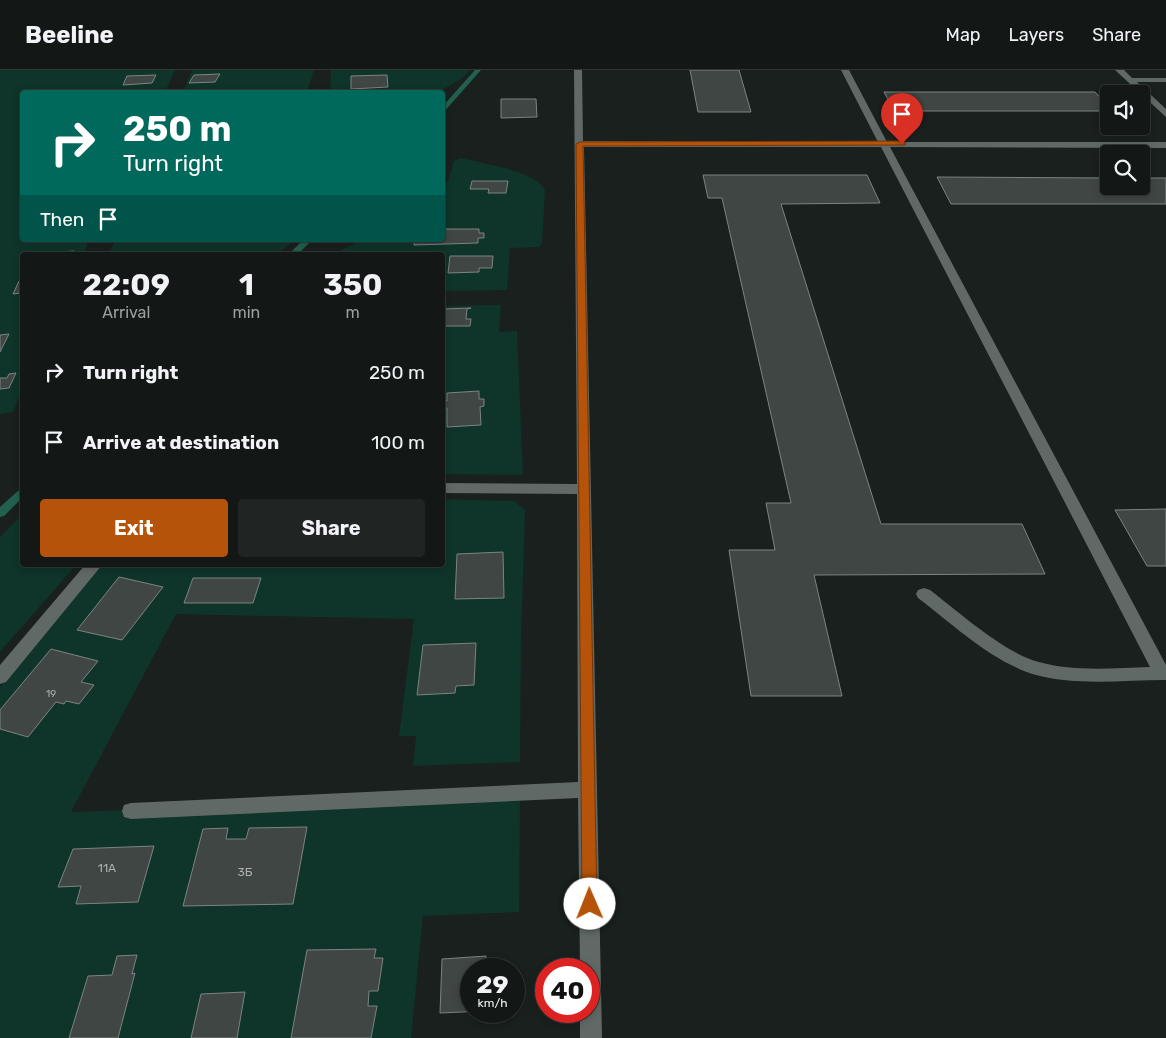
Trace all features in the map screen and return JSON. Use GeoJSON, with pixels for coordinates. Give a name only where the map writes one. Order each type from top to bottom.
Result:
{"type":"FeatureCollection","features":[{"type":"Feature","properties":{"kind":"street"},"geometry":{"type":"LineString","coordinates":[[578,70],[591,1038]]}},
{"type":"Feature","properties":{"kind":"street"},"geometry":{"type":"LineString","coordinates":[[845,70],[1164,673],[1058,673],[1026,665],[985,639],[924,594]]}},
{"type":"Feature","properties":{"kind":"street"},"geometry":{"type":"LineString","coordinates":[[1119,70],[1166,114]]}},
{"type":"Feature","properties":{"kind":"street"},"geometry":{"type":"LineString","coordinates":[[1130,80],[1166,80]]}},
{"type":"Feature","properties":{"kind":"street"},"geometry":{"type":"LineString","coordinates":[[580,144],[1166,144]]}},
{"type":"Feature","properties":{"kind":"street"},"geometry":{"type":"LineString","coordinates":[[445,488],[584,489]]}},
{"type":"Feature","properties":{"kind":"street"},"geometry":{"type":"LineString","coordinates":[[0,677],[92,567]]}},
{"type":"Feature","properties":{"kind":"street"},"geometry":{"type":"LineString","coordinates":[[131,811],[588,790]]}},
{"type":"Feature","properties":{"kind":"green space"},"geometry":{"type":"Polygon","coordinates":[[[0,70],[175,70],[166,90],[20,90],[20,242],[86,242],[85,244],[88,244],[84,252],[20,252],[20,393],[13,412],[0,414],[0,70]]]}},
{"type":"Feature","properties":{"kind":"green space"},"geometry":{"type":"Polygon","coordinates":[[[192,70],[314,70],[308,90],[184,90],[192,70]]]}},
{"type":"Feature","properties":{"kind":"green space"},"geometry":{"type":"Polygon","coordinates":[[[331,70],[469,70],[460,80],[442,90],[330,90],[331,70]]]}},
{"type":"Feature","properties":{"kind":"green space"},"geometry":{"type":"Polygon","coordinates":[[[461,158],[521,173],[540,184],[545,191],[542,243],[539,247],[510,248],[507,290],[445,291],[445,252],[337,252],[358,242],[445,242],[445,183],[448,181],[454,161],[461,158]]]}},
{"type":"Feature","properties":{"kind":"green space"},"geometry":{"type":"Polygon","coordinates":[[[114,242],[292,242],[280,252],[110,252],[114,242]]]}},
{"type":"Feature","properties":{"kind":"green space"},"geometry":{"type":"Polygon","coordinates":[[[501,305],[499,332],[517,331],[523,475],[445,474],[445,306],[501,305]]]}},
{"type":"Feature","properties":{"kind":"green space"},"geometry":{"type":"Polygon","coordinates":[[[445,499],[514,501],[525,510],[520,762],[413,766],[416,736],[399,736],[414,619],[176,614],[71,812],[520,796],[519,912],[423,916],[411,1038],[0,1038],[0,687],[100,567],[445,567],[445,499]]]}},
{"type":"Feature","properties":{"kind":"green space"},"geometry":{"type":"Polygon","coordinates":[[[20,517],[20,567],[74,567],[0,652],[0,537],[20,517]]]}},
{"type":"Feature","properties":{"kind":"building"},"geometry":{"type":"Polygon","coordinates":[[[690,70],[739,70],[751,112],[698,112],[690,70]]]}},
{"type":"Feature","properties":{"kind":"building"},"geometry":{"type":"Polygon","coordinates":[[[220,74],[215,82],[189,83],[194,75],[220,74]]]}},
{"type":"Feature","properties":{"kind":"building"},"geometry":{"type":"Polygon","coordinates":[[[156,75],[152,83],[123,85],[127,76],[156,75]]]}},
{"type":"Feature","properties":{"kind":"building"},"geometry":{"type":"Polygon","coordinates":[[[387,75],[388,87],[351,89],[351,76],[387,75]]]}},
{"type":"Feature","properties":{"kind":"building"},"geometry":{"type":"Polygon","coordinates":[[[884,92],[1095,92],[1100,97],[1100,111],[894,111],[884,92]]]}},
{"type":"Feature","properties":{"kind":"building"},"geometry":{"type":"Polygon","coordinates":[[[501,99],[536,99],[537,117],[501,118],[501,99]]]}},
{"type":"Feature","properties":{"kind":"building"},"geometry":{"type":"Polygon","coordinates":[[[703,175],[867,175],[880,203],[781,204],[881,524],[1022,524],[1045,574],[814,575],[842,696],[751,696],[729,550],[775,550],[766,503],[791,503],[722,198],[708,198],[703,175]]]}},
{"type":"Feature","properties":{"kind":"building"},"geometry":{"type":"Polygon","coordinates":[[[937,177],[1100,178],[1100,195],[1150,195],[1150,178],[1166,178],[1166,204],[951,204],[937,177]]]}},
{"type":"Feature","properties":{"kind":"building"},"geometry":{"type":"Polygon","coordinates":[[[472,181],[508,181],[506,193],[488,193],[489,189],[470,189],[472,181]]]}},
{"type":"Feature","properties":{"kind":"building"},"geometry":{"type":"Polygon","coordinates":[[[445,229],[479,229],[479,233],[484,233],[484,238],[478,238],[478,243],[414,245],[414,242],[445,242],[445,229]]]}},
{"type":"Feature","properties":{"kind":"building"},"geometry":{"type":"Polygon","coordinates":[[[450,256],[493,256],[492,268],[479,268],[479,272],[448,273],[450,256]]]}},
{"type":"Feature","properties":{"kind":"building"},"geometry":{"type":"Polygon","coordinates":[[[19,281],[20,281],[20,293],[13,294],[19,281]]]}},
{"type":"Feature","properties":{"kind":"building"},"geometry":{"type":"Polygon","coordinates":[[[471,308],[467,309],[466,319],[471,319],[470,326],[445,326],[445,309],[471,308]]]}},
{"type":"Feature","properties":{"kind":"building"},"geometry":{"type":"Polygon","coordinates":[[[9,334],[0,352],[0,335],[9,334]]]}},
{"type":"Feature","properties":{"kind":"building"},"geometry":{"type":"Polygon","coordinates":[[[16,373],[9,388],[0,389],[0,378],[7,378],[9,374],[16,373]]]}},
{"type":"Feature","properties":{"kind":"building"},"geometry":{"type":"Polygon","coordinates":[[[479,391],[479,399],[484,399],[484,406],[480,407],[481,425],[447,427],[445,401],[447,401],[447,393],[479,391]]]}},
{"type":"Feature","properties":{"kind":"building"},"geometry":{"type":"Polygon","coordinates":[[[1166,509],[1166,566],[1147,566],[1115,510],[1166,509]]]}},
{"type":"Feature","properties":{"kind":"building"},"geometry":{"type":"Polygon","coordinates":[[[503,552],[504,598],[455,599],[457,554],[503,552]]]}},
{"type":"Feature","properties":{"kind":"building"},"geometry":{"type":"Polygon","coordinates":[[[119,577],[163,587],[122,640],[77,630],[119,577]]]}},
{"type":"Feature","properties":{"kind":"building"},"geometry":{"type":"Polygon","coordinates":[[[193,578],[261,578],[253,603],[184,603],[193,578]]]}},
{"type":"Feature","properties":{"kind":"building"},"geometry":{"type":"Polygon","coordinates":[[[476,643],[474,685],[456,686],[455,693],[417,695],[423,645],[476,643]]]}},
{"type":"Feature","properties":{"kind":"building"},"geometry":{"type":"Polygon","coordinates":[[[51,649],[98,661],[81,682],[94,685],[79,704],[66,701],[64,704],[56,702],[28,737],[0,729],[0,710],[51,649]]]}},
{"type":"Feature","properties":{"kind":"building"},"geometry":{"type":"Polygon","coordinates":[[[307,827],[293,904],[183,906],[203,829],[228,828],[226,839],[246,839],[249,828],[307,827]]]}},
{"type":"Feature","properties":{"kind":"building"},"geometry":{"type":"Polygon","coordinates":[[[154,846],[138,902],[76,904],[81,886],[58,887],[73,849],[154,846]]]}},
{"type":"Feature","properties":{"kind":"building"},"geometry":{"type":"Polygon","coordinates":[[[376,949],[374,958],[383,958],[378,991],[369,991],[368,1006],[377,1006],[371,1038],[291,1038],[307,950],[376,949]]]}},
{"type":"Feature","properties":{"kind":"building"},"geometry":{"type":"Polygon","coordinates":[[[137,955],[132,974],[135,973],[118,1038],[69,1038],[88,976],[112,975],[117,956],[137,955]]]}},
{"type":"Feature","properties":{"kind":"building"},"geometry":{"type":"Polygon","coordinates":[[[486,956],[486,958],[460,958],[460,1012],[440,1013],[442,959],[486,956]]]}},
{"type":"Feature","properties":{"kind":"building"},"geometry":{"type":"Polygon","coordinates":[[[245,992],[237,1038],[191,1038],[201,994],[245,992]]]}},
{"type":"Feature","properties":{"kind":"waterway"},"geometry":{"type":"LineString","coordinates":[[445,108],[478,70]]}},
{"type":"Feature","properties":{"kind":"waterway"},"geometry":{"type":"LineString","coordinates":[[295,252],[306,242]]}},
{"type":"Feature","properties":{"kind":"waterway"},"geometry":{"type":"LineString","coordinates":[[0,513],[20,495]]}},
{"type":"Feature","properties":{"kind":"route"},"geometry":{"type":"LineString","coordinates":[[590,904],[580,144],[902,144]]}}]}
